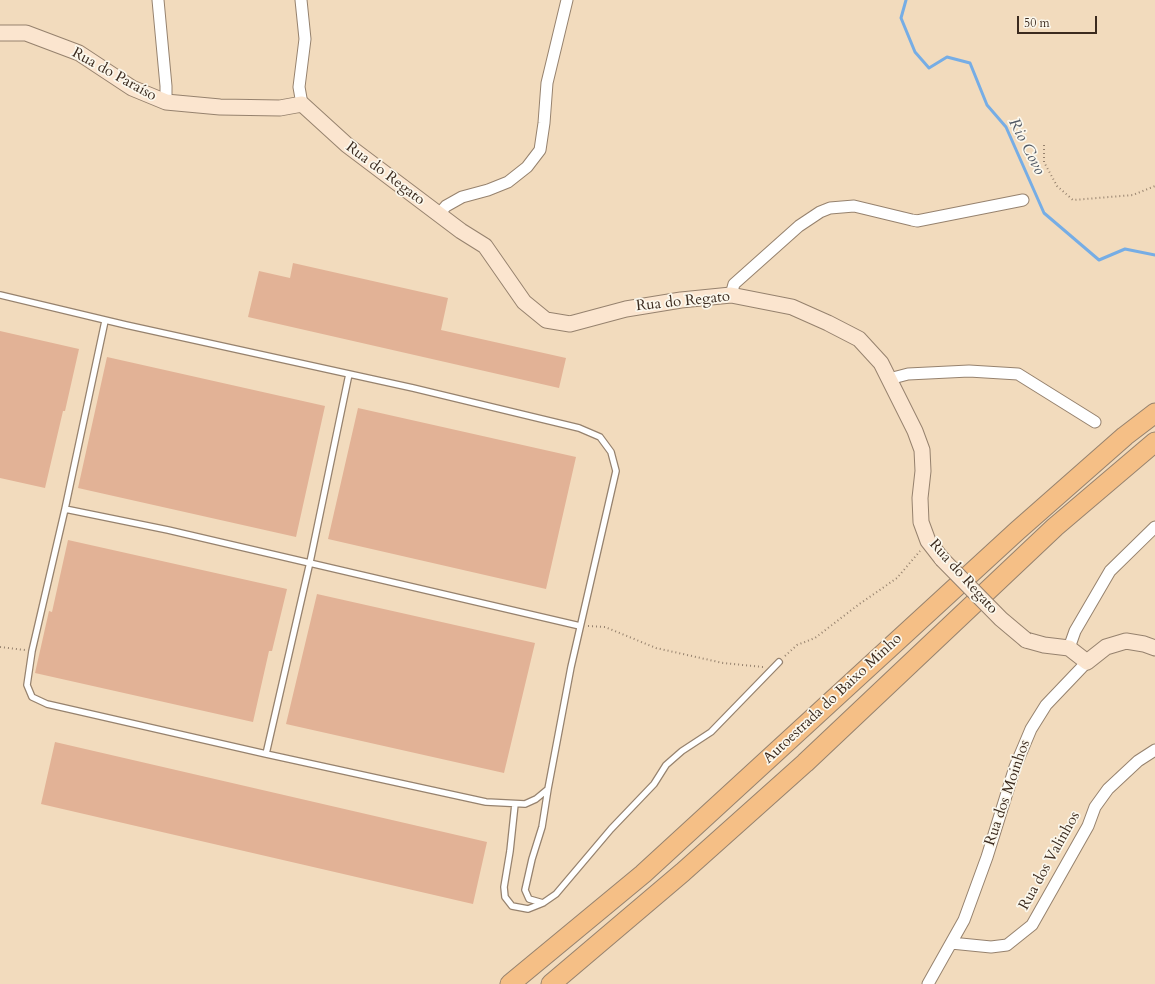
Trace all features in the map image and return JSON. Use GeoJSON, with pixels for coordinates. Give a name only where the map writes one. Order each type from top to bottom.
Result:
{"type":"FeatureCollection","features":[{"type":"Feature","properties":{"kind":"highway","name":"Autoestrada do Baixo Minho"},"geometry":{"type":"LineString","coordinates":[[510,984],[643,874],[1017,531],[1125,436],[1155,413]]}},
{"type":"Feature","properties":{"kind":"highway","name":"Autoestrada do Baixo Minho"},"geometry":{"type":"LineString","coordinates":[[551,984],[684,872],[805,763],[1055,528],[1155,442]]}},
{"type":"Feature","properties":{"kind":"street"},"geometry":{"type":"LineString","coordinates":[[158,0],[166,86],[166,102]]}},
{"type":"Feature","properties":{"kind":"street"},"geometry":{"type":"LineString","coordinates":[[301,0],[305,39],[299,87],[302,104]]}},
{"type":"Feature","properties":{"kind":"street"},"geometry":{"type":"LineString","coordinates":[[439,214],[446,206],[462,197],[488,190],[508,182],[527,167],[540,150],[547,83],[568,0]]}},
{"type":"Feature","properties":{"kind":"street","name":"Rua do Paraíso"},"geometry":{"type":"LineString","coordinates":[[0,33],[26,33],[78,53],[132,88],[166,102],[220,107],[280,108],[302,104]]}},
{"type":"Feature","properties":{"kind":"street","name":"Rua do Regato"},"geometry":{"type":"LineString","coordinates":[[302,104],[347,145],[462,231],[485,246],[524,302],[546,320],[570,324],[626,308],[730,295],[792,307],[859,339],[881,364],[915,430],[922,450],[923,471],[920,498],[921,522],[928,541],[942,559],[1001,619],[1026,640],[1044,645],[1069,648]]}},
{"type":"Feature","properties":{"kind":"street"},"geometry":{"type":"LineString","coordinates":[[730,295],[734,284],[799,226],[820,212],[830,208],[854,206],[917,220],[1023,200]]}},
{"type":"Feature","properties":{"kind":"street"},"geometry":{"type":"LineString","coordinates":[[889,379],[908,374],[969,371],[1018,374],[1095,422]]}},
{"type":"Feature","properties":{"kind":"street"},"geometry":{"type":"LineString","coordinates":[[1087,662],[1069,648],[1075,631],[1110,571],[1155,527]]}},
{"type":"Feature","properties":{"kind":"street","name":"Rua dos Moinhos"},"geometry":{"type":"LineString","coordinates":[[928,984],[964,920],[987,856],[1015,767],[1031,729],[1046,705],[1087,662],[1106,646],[1126,641],[1155,648]]}},
{"type":"Feature","properties":{"kind":"street","name":"Rua dos Valinhos"},"geometry":{"type":"LineString","coordinates":[[951,943],[991,947],[1007,945],[1032,925],[1088,826],[1095,807],[1108,789],[1138,761],[1155,750]]}},
{"type":"Feature","properties":{"kind":"lane"},"geometry":{"type":"LineString","coordinates":[[0,295],[105,320],[349,374],[578,428],[600,437],[611,452],[616,471],[571,668],[542,827],[532,859],[525,890],[529,899],[543,903]]}},
{"type":"Feature","properties":{"kind":"lane"},"geometry":{"type":"LineString","coordinates":[[105,320],[65,509],[32,651],[27,685],[32,697],[46,704],[486,802],[525,804],[536,799],[548,790]]}},
{"type":"Feature","properties":{"kind":"lane"},"geometry":{"type":"LineString","coordinates":[[266,754],[310,562],[349,374]]}},
{"type":"Feature","properties":{"kind":"lane"},"geometry":{"type":"LineString","coordinates":[[65,509],[168,530],[310,562],[580,626]]}},
{"type":"Feature","properties":{"kind":"lane"},"geometry":{"type":"LineString","coordinates":[[515,804],[510,851],[504,886],[505,896],[512,906],[528,909],[543,903],[556,894],[611,830],[654,784],[666,765],[682,751],[711,732],[779,662]]}},
{"type":"Feature","properties":{"kind":"path"},"geometry":{"type":"LineString","coordinates":[[1044,145],[1044,162],[1057,186],[1073,200],[1133,194],[1155,186]]}},
{"type":"Feature","properties":{"kind":"path"},"geometry":{"type":"LineString","coordinates":[[580,626],[605,627],[656,648],[724,663],[761,667],[779,662],[797,645],[815,638],[858,605],[897,578],[928,541]]}},
{"type":"Feature","properties":{"kind":"path"},"geometry":{"type":"LineString","coordinates":[[0,647],[32,651]]}},
{"type":"Feature","properties":{"kind":"building"},"geometry":{"type":"Polygon","coordinates":[[[293,263],[448,298],[441,330],[566,358],[559,388],[248,317],[259,271],[290,278],[293,263]]]}},
{"type":"Feature","properties":{"kind":"building"},"geometry":{"type":"Polygon","coordinates":[[[0,331],[79,349],[45,488],[0,478],[0,331]]]}},
{"type":"Feature","properties":{"kind":"building"},"geometry":{"type":"Polygon","coordinates":[[[107,357],[325,406],[296,537],[78,488],[107,357]]]}},
{"type":"Feature","properties":{"kind":"building"},"geometry":{"type":"Polygon","coordinates":[[[358,408],[576,457],[546,589],[328,539],[358,408]]]}},
{"type":"Feature","properties":{"kind":"building"},"geometry":{"type":"Polygon","coordinates":[[[68,540],[287,589],[272,651],[269,651],[253,722],[35,673],[49,611],[52,612],[68,540]]]}},
{"type":"Feature","properties":{"kind":"building"},"geometry":{"type":"Polygon","coordinates":[[[317,594],[535,643],[504,773],[286,724],[317,594]]]}},
{"type":"Feature","properties":{"kind":"building"},"geometry":{"type":"Polygon","coordinates":[[[55,742],[487,842],[473,904],[41,804],[55,742]]]}},
{"type":"Feature","properties":{"kind":"waterway","name":"Rio Covo"},"geometry":{"type":"LineString","coordinates":[[906,0],[901,18],[915,52],[929,68],[947,57],[970,63],[987,105],[1006,127],[1044,213],[1099,260],[1125,249],[1155,255]]}}]}
